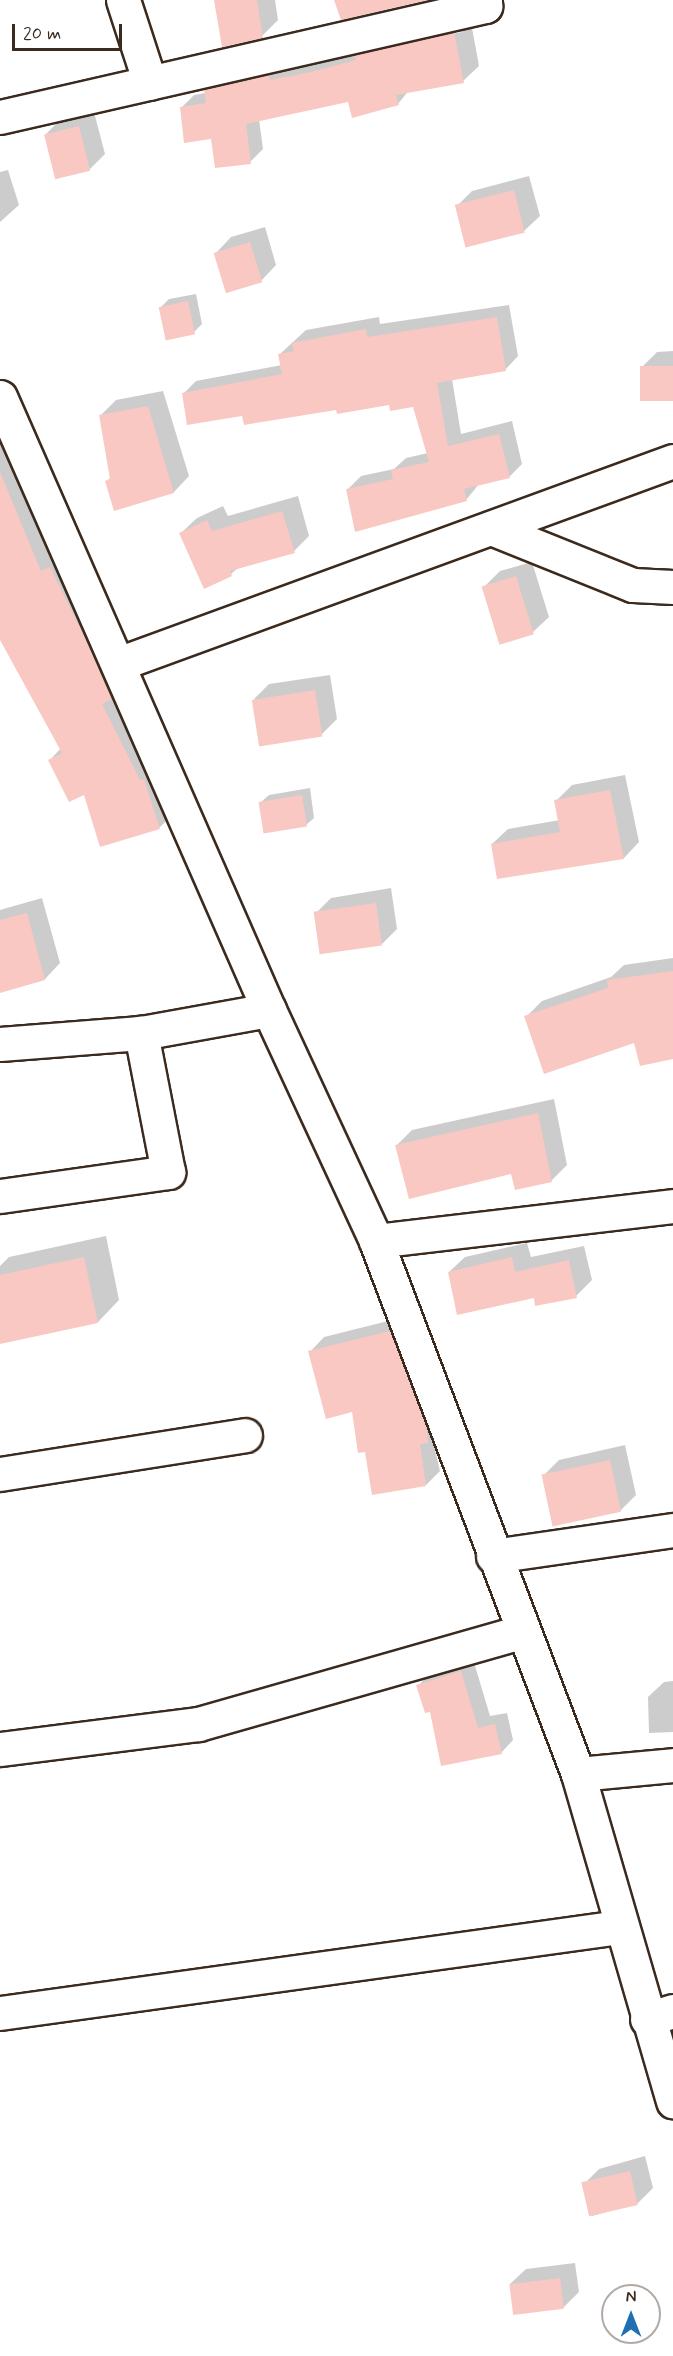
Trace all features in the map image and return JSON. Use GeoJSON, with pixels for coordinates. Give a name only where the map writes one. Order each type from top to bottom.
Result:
{"type":"FeatureCollection","features":[{"type":"Feature","properties":{"kind":"street"},"geometry":{"type":"LineString","coordinates":[[123,0],[150,83]]}},
{"type":"Feature","properties":{"kind":"street"},"geometry":{"type":"LineString","coordinates":[[0,117],[485,6],[485,0]]}},
{"type":"Feature","properties":{"kind":"street"},"geometry":{"type":"LineString","coordinates":[[0,397],[269,1010],[376,1241],[521,1632],[578,1774],[620,1927],[660,2015],[673,2102]]}},
{"type":"Feature","properties":{"kind":"street"},"geometry":{"type":"LineString","coordinates":[[118,664],[673,461]]}},
{"type":"Feature","properties":{"kind":"street"},"geometry":{"type":"LineString","coordinates":[[491,528],[633,585],[673,587]]}},
{"type":"Feature","properties":{"kind":"street"},"geometry":{"type":"LineString","coordinates":[[0,1044],[141,1033],[269,1010]]}},
{"type":"Feature","properties":{"kind":"street"},"geometry":{"type":"LineString","coordinates":[[0,1196],[168,1172],[141,1033]]}},
{"type":"Feature","properties":{"kind":"street"},"geometry":{"type":"LineString","coordinates":[[376,1241],[673,1206]]}},
{"type":"Feature","properties":{"kind":"street"},"geometry":{"type":"LineString","coordinates":[[0,1474],[245,1435]]}},
{"type":"Feature","properties":{"kind":"street"},"geometry":{"type":"LineString","coordinates":[[493,1556],[673,1530]]}},
{"type":"Feature","properties":{"kind":"street"},"geometry":{"type":"LineString","coordinates":[[0,1749],[198,1724],[521,1632]]}},
{"type":"Feature","properties":{"kind":"street"},"geometry":{"type":"LineString","coordinates":[[578,1774],[673,1765]]}},
{"type":"Feature","properties":{"kind":"street"},"geometry":{"type":"LineString","coordinates":[[0,2013],[620,1927]]}},
{"type":"Feature","properties":{"kind":"building"},"geometry":{"type":"Polygon","coordinates":[[[214,0],[257,0],[263,38],[222,47],[214,0]]]}},
{"type":"Feature","properties":{"kind":"building"},"geometry":{"type":"Polygon","coordinates":[[[334,0],[427,0],[341,20],[334,0]]]}},
{"type":"Feature","properties":{"kind":"building"},"geometry":{"type":"Polygon","coordinates":[[[454,32],[464,83],[396,95],[399,105],[352,118],[348,102],[246,124],[251,164],[215,168],[211,139],[184,143],[180,107],[206,103],[204,90],[269,75],[270,80],[311,72],[356,60],[354,55],[454,32]]]}},
{"type":"Feature","properties":{"kind":"building"},"geometry":{"type":"Polygon","coordinates":[[[79,126],[90,171],[55,179],[44,135],[79,126]]]}},
{"type":"Feature","properties":{"kind":"building"},"geometry":{"type":"Polygon","coordinates":[[[514,190],[525,233],[465,247],[455,205],[514,190]]]}},
{"type":"Feature","properties":{"kind":"building"},"geometry":{"type":"Polygon","coordinates":[[[250,242],[262,282],[226,293],[214,253],[250,242]]]}},
{"type":"Feature","properties":{"kind":"building"},"geometry":{"type":"Polygon","coordinates":[[[188,301],[195,334],[166,340],[159,307],[188,301]]]}},
{"type":"Feature","properties":{"kind":"building"},"geometry":{"type":"Polygon","coordinates":[[[497,317],[506,371],[437,383],[448,446],[499,434],[510,478],[464,489],[467,501],[355,532],[346,489],[393,479],[391,470],[429,462],[413,407],[390,411],[389,405],[337,414],[336,410],[244,425],[242,416],[187,425],[182,393],[282,374],[278,354],[294,351],[291,343],[366,329],[367,337],[497,317]]]}},
{"type":"Feature","properties":{"kind":"building"},"geometry":{"type":"Polygon","coordinates":[[[640,366],[673,366],[673,401],[640,401],[640,366]]]}},
{"type":"Feature","properties":{"kind":"building"},"geometry":{"type":"Polygon","coordinates":[[[148,406],[174,493],[114,511],[105,481],[110,479],[99,415],[148,406]]]}},
{"type":"Feature","properties":{"kind":"building"},"geometry":{"type":"Polygon","coordinates":[[[0,472],[41,571],[50,567],[86,640],[112,699],[102,704],[140,780],[144,779],[160,829],[100,847],[84,795],[69,802],[48,760],[62,753],[0,640],[0,472]]]}},
{"type":"Feature","properties":{"kind":"building"},"geometry":{"type":"Polygon","coordinates":[[[282,511],[295,553],[230,571],[232,576],[204,589],[179,533],[207,520],[212,531],[282,511]]]}},
{"type":"Feature","properties":{"kind":"building"},"geometry":{"type":"Polygon","coordinates":[[[516,576],[534,634],[499,645],[482,587],[516,576]]]}},
{"type":"Feature","properties":{"kind":"building"},"geometry":{"type":"Polygon","coordinates":[[[315,690],[322,736],[259,746],[252,700],[315,690]]]}},
{"type":"Feature","properties":{"kind":"building"},"geometry":{"type":"Polygon","coordinates":[[[610,790],[624,859],[497,879],[491,844],[560,832],[554,800],[610,790]]]}},
{"type":"Feature","properties":{"kind":"building"},"geometry":{"type":"Polygon","coordinates":[[[302,795],[307,827],[264,833],[259,802],[302,795]]]}},
{"type":"Feature","properties":{"kind":"building"},"geometry":{"type":"Polygon","coordinates":[[[376,903],[382,946],[320,954],[314,912],[376,903]]]}},
{"type":"Feature","properties":{"kind":"building"},"geometry":{"type":"Polygon","coordinates":[[[27,913],[45,980],[0,993],[0,920],[27,913]]]}},
{"type":"Feature","properties":{"kind":"building"},"geometry":{"type":"Polygon","coordinates":[[[673,971],[673,1059],[640,1066],[634,1043],[544,1074],[524,1016],[608,988],[607,980],[673,971]]]}},
{"type":"Feature","properties":{"kind":"building"},"geometry":{"type":"Polygon","coordinates":[[[538,1113],[552,1182],[515,1190],[511,1174],[409,1199],[395,1145],[538,1113]]]}},
{"type":"Feature","properties":{"kind":"building"},"geometry":{"type":"Polygon","coordinates":[[[84,1257],[98,1323],[0,1344],[0,1275],[84,1257]]]}},
{"type":"Feature","properties":{"kind":"building"},"geometry":{"type":"Polygon","coordinates":[[[512,1257],[515,1272],[569,1260],[577,1298],[535,1306],[534,1298],[457,1315],[448,1272],[512,1257]]]}},
{"type":"Feature","properties":{"kind":"building"},"geometry":{"type":"Polygon","coordinates":[[[390,1331],[426,1425],[428,1443],[420,1444],[426,1486],[372,1495],[365,1452],[358,1453],[352,1412],[326,1419],[308,1351],[390,1331]]]}},
{"type":"Feature","properties":{"kind":"building"},"geometry":{"type":"Polygon","coordinates":[[[610,1460],[621,1512],[553,1526],[542,1475],[610,1460]]]}},
{"type":"Feature","properties":{"kind":"building"},"geometry":{"type":"Polygon","coordinates":[[[461,1671],[478,1728],[495,1724],[502,1754],[441,1766],[430,1712],[425,1713],[416,1685],[461,1671]]]}},
{"type":"Feature","properties":{"kind":"building"},"geometry":{"type":"Polygon","coordinates":[[[630,2171],[638,2205],[589,2216],[581,2182],[630,2171]]]}},
{"type":"Feature","properties":{"kind":"building"},"geometry":{"type":"Polygon","coordinates":[[[560,2278],[564,2309],[513,2315],[509,2284],[560,2278]]]}}]}
